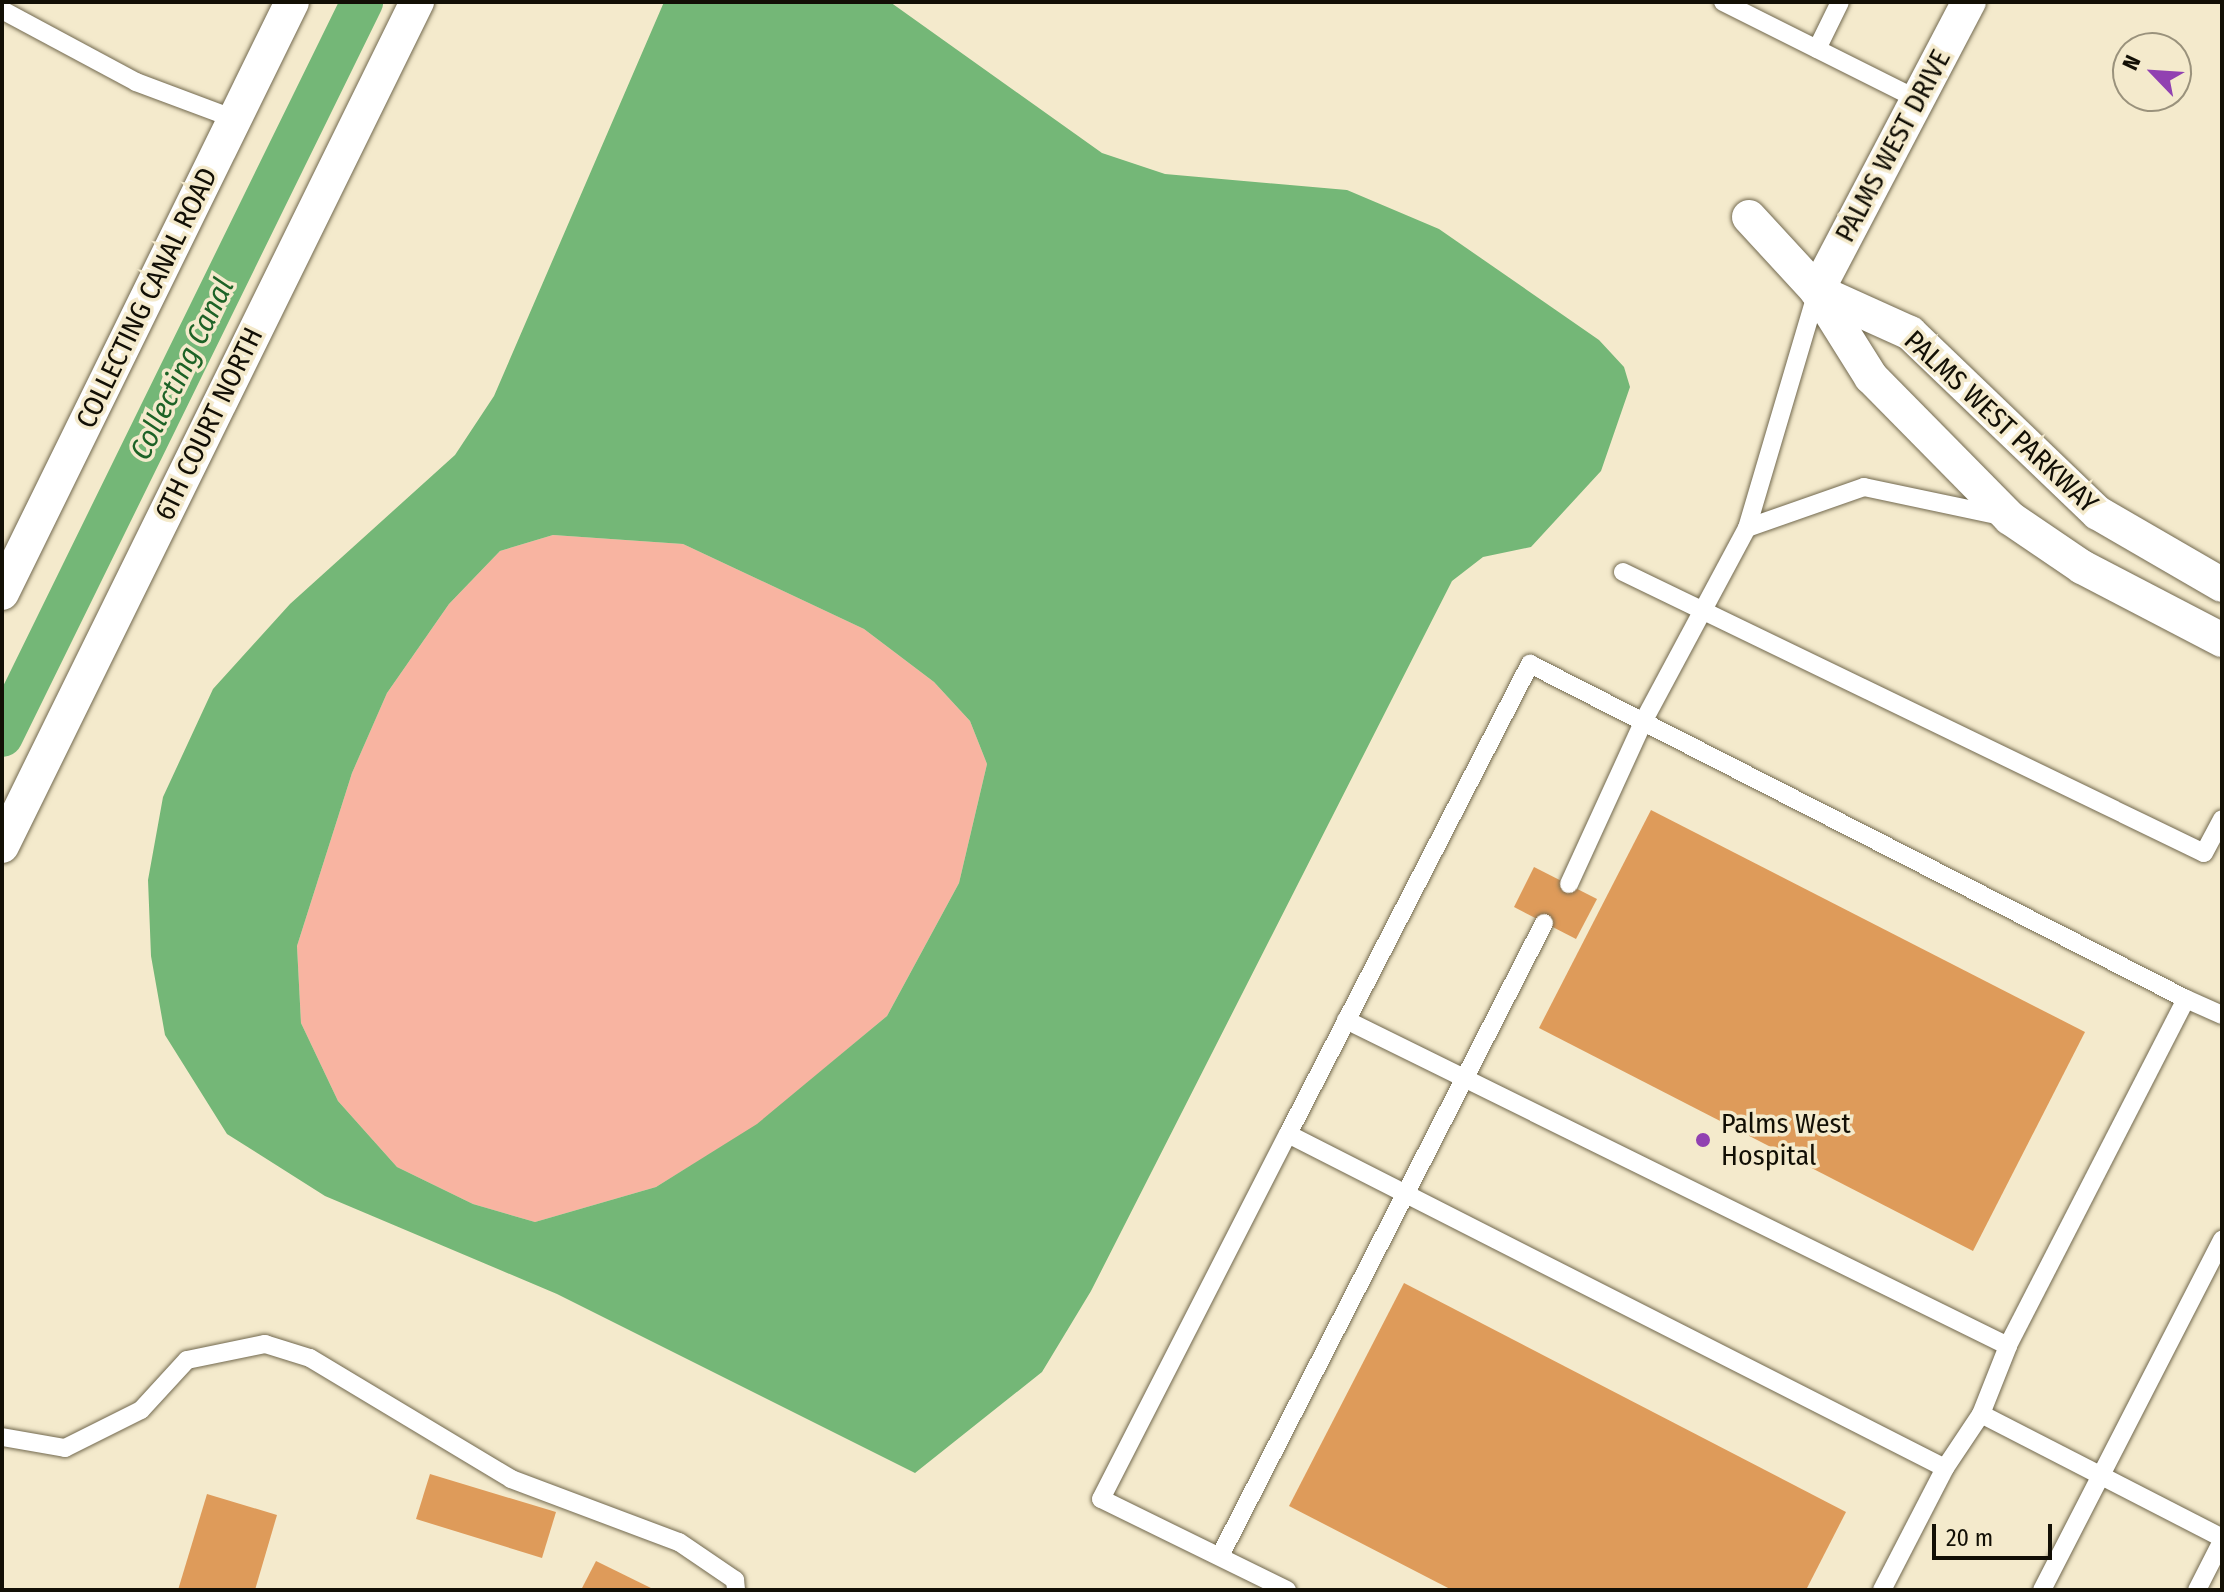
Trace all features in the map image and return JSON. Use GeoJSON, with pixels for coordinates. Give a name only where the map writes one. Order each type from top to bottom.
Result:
{"type":"FeatureCollection","features":[{"type":"Feature","properties":{"kind":"street","name":"COLLECTING CANAL ROAD"},"geometry":{"type":"LineString","coordinates":[[2,593],[292,2]]}},
{"type":"Feature","properties":{"kind":"street","name":"6TH COURT NORTH"},"geometry":{"type":"LineString","coordinates":[[2,846],[417,2]]}},
{"type":"Feature","properties":{"kind":"street","name":"PALMS WEST DRIVE"},"geometry":{"type":"LineString","coordinates":[[1817,291],[1969,2]]}},
{"type":"Feature","properties":{"kind":"street","name":"PALMS WEST PARKWAY"},"geometry":{"type":"LineString","coordinates":[[1749,217],[1817,291],[1871,377],[2010,518],[2082,567],[2222,640]]}},
{"type":"Feature","properties":{"kind":"street","name":"PALMS WEST PARKWAY"},"geometry":{"type":"LineString","coordinates":[[1817,291],[1910,333],[2098,513],[2222,585]]}},
{"type":"Feature","properties":{"kind":"lane"},"geometry":{"type":"LineString","coordinates":[[1723,2],[1919,100]]}},
{"type":"Feature","properties":{"kind":"lane"},"geometry":{"type":"LineString","coordinates":[[1817,49],[1840,2]]}},
{"type":"Feature","properties":{"kind":"lane"},"geometry":{"type":"LineString","coordinates":[[2,10],[136,82],[235,119]]}},
{"type":"Feature","properties":{"kind":"lane"},"geometry":{"type":"LineString","coordinates":[[1569,884],[1644,720],[1701,608],[1747,528],[1817,291]]}},
{"type":"Feature","properties":{"kind":"lane"},"geometry":{"type":"LineString","coordinates":[[1747,528],[1864,487],[2010,518]]}},
{"type":"Feature","properties":{"kind":"lane"},"geometry":{"type":"LineString","coordinates":[[1623,572],[2204,853],[2222,819]]}},
{"type":"Feature","properties":{"kind":"lane"},"geometry":{"type":"LineString","coordinates":[[1287,1590],[1101,1499],[1530,664],[2222,1015]]}},
{"type":"Feature","properties":{"kind":"lane"},"geometry":{"type":"LineString","coordinates":[[1220,1556],[1544,923]]}},
{"type":"Feature","properties":{"kind":"lane"},"geometry":{"type":"LineString","coordinates":[[1882,1590],[1945,1468],[1981,1414],[2008,1346],[2186,999]]}},
{"type":"Feature","properties":{"kind":"lane"},"geometry":{"type":"LineString","coordinates":[[1346,1020],[2008,1346]]}},
{"type":"Feature","properties":{"kind":"lane"},"geometry":{"type":"LineString","coordinates":[[1288,1134],[1945,1468]]}},
{"type":"Feature","properties":{"kind":"lane"},"geometry":{"type":"LineString","coordinates":[[2042,1590],[2222,1240]]}},
{"type":"Feature","properties":{"kind":"lane"},"geometry":{"type":"LineString","coordinates":[[2,1437],[65,1448],[141,1410],[187,1360],[265,1344],[310,1358],[511,1479],[679,1542],[735,1580],[736,1590]]}},
{"type":"Feature","properties":{"kind":"lane"},"geometry":{"type":"LineString","coordinates":[[1981,1414],[2222,1539],[2197,1590]]}},
{"type":"Feature","properties":{"kind":"shaded area"},"geometry":{"type":"Polygon","coordinates":[[[664,2],[890,2],[1102,153],[1165,174],[1347,190],[1439,229],[1599,340],[1624,367],[1630,387],[1601,471],[1531,547],[1483,557],[1452,581],[1091,1291],[1042,1372],[915,1473],[557,1294],[325,1196],[227,1134],[165,1035],[151,956],[148,880],[163,797],[213,689],[290,604],[455,455],[494,396],[664,2]],[[553,535],[500,551],[449,604],[387,693],[352,773],[297,946],[301,1023],[338,1101],[397,1167],[473,1204],[535,1222],[656,1187],[757,1124],[887,1016],[959,883],[987,764],[970,721],[934,682],[864,629],[683,544],[553,535]]]}},
{"type":"Feature","properties":{"kind":"shaded area"},"geometry":{"type":"Polygon","coordinates":[[[553,535],[683,544],[864,629],[934,682],[970,721],[987,764],[959,883],[887,1016],[757,1125],[656,1187],[535,1222],[473,1204],[397,1167],[338,1101],[301,1023],[297,946],[352,773],[387,693],[449,604],[500,551],[553,535]]]}},
{"type":"Feature","properties":{"kind":"building"},"geometry":{"type":"Polygon","coordinates":[[[1651,810],[2085,1032],[1973,1251],[1539,1028],[1651,810]]]}},
{"type":"Feature","properties":{"kind":"building"},"geometry":{"type":"Polygon","coordinates":[[[1534,867],[1597,899],[1576,939],[1514,907],[1534,867]]]}},
{"type":"Feature","properties":{"kind":"building"},"geometry":{"type":"Polygon","coordinates":[[[1404,1283],[1846,1512],[1806,1590],[1452,1590],[1289,1506],[1404,1283]]]}},
{"type":"Feature","properties":{"kind":"building"},"geometry":{"type":"Polygon","coordinates":[[[430,1474],[556,1512],[542,1558],[416,1519],[430,1474]]]}},
{"type":"Feature","properties":{"kind":"building"},"geometry":{"type":"Polygon","coordinates":[[[207,1494],[277,1515],[255,1590],[178,1590],[207,1494]]]}},
{"type":"Feature","properties":{"kind":"building"},"geometry":{"type":"Polygon","coordinates":[[[596,1561],[655,1590],[581,1590],[596,1561]]]}},
{"type":"Feature","properties":{"kind":"waterway","name":"Collecting Canal"},"geometry":{"type":"LineString","coordinates":[[2,736],[362,2]]}},
{"type":"Feature","properties":{"kind":"place","name":"Palms West Hospital"},"geometry":{"type":"Point","coordinates":[1703,1140]}}]}
